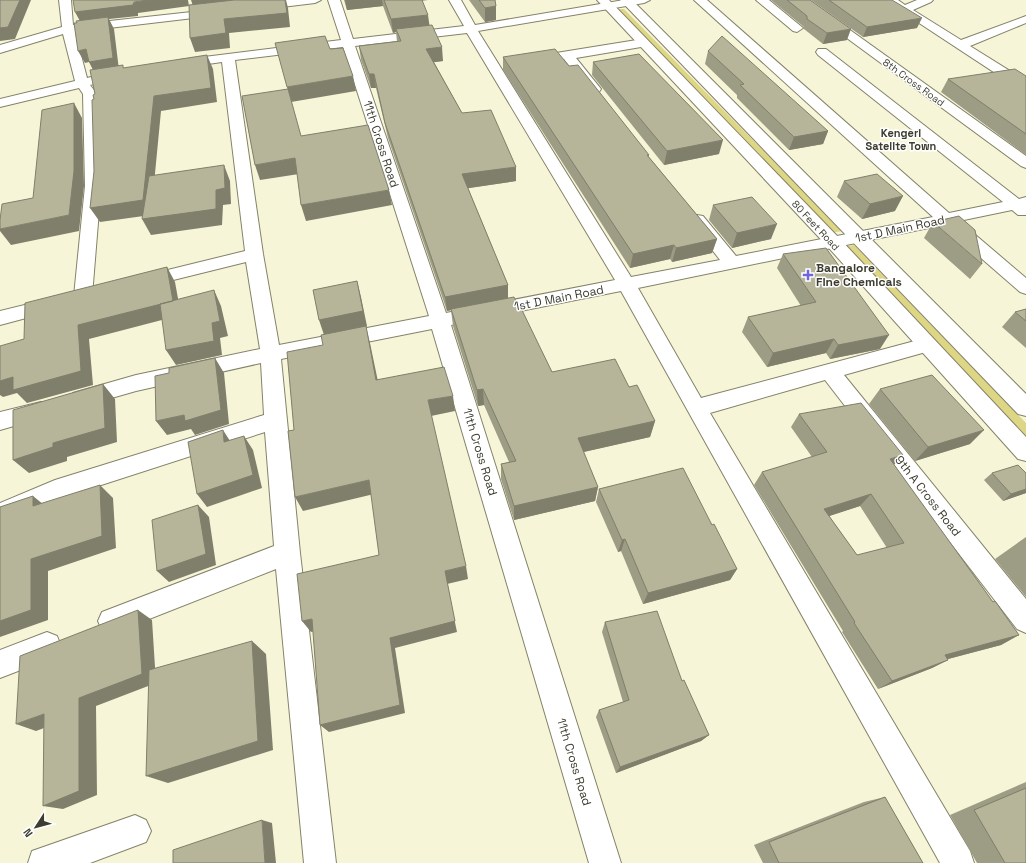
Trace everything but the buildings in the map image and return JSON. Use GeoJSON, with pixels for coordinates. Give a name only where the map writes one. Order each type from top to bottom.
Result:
{"type":"FeatureCollection","features":[{"type":"Feature","properties":{"kind":"street"},"geometry":{"type":"LineString","coordinates":[[0,318],[91,294],[93,186],[90,94],[82,83],[68,29],[65,0]]}},
{"type":"Feature","properties":{"kind":"street"},"geometry":{"type":"LineString","coordinates":[[244,8],[315,0]]}},
{"type":"Feature","properties":{"kind":"street","name":"11th Cross Road"},"geometry":{"type":"LineString","coordinates":[[334,0],[440,322],[605,863]]}},
{"type":"Feature","properties":{"kind":"street"},"geometry":{"type":"LineString","coordinates":[[455,0],[471,29],[501,65],[696,408],[958,863]]}},
{"type":"Feature","properties":{"kind":"street"},"geometry":{"type":"LineString","coordinates":[[166,67],[228,57],[471,29],[605,3],[644,0]]}},
{"type":"Feature","properties":{"kind":"street"},"geometry":{"type":"LineString","coordinates":[[700,0],[946,219],[1026,288]]}},
{"type":"Feature","properties":{"kind":"street"},"geometry":{"type":"LineString","coordinates":[[762,0],[798,28]]}},
{"type":"Feature","properties":{"kind":"street","name":"8th Cross Road"},"geometry":{"type":"LineString","coordinates":[[801,0],[1026,163]]}},
{"type":"Feature","properties":{"kind":"street"},"geometry":{"type":"LineString","coordinates":[[890,0],[1026,88]]}},
{"type":"Feature","properties":{"kind":"street"},"geometry":{"type":"LineString","coordinates":[[904,9],[927,0]]}},
{"type":"Feature","properties":{"kind":"street","name":"80 Feet Road"},"geometry":{"type":"LineString","coordinates":[[627,1],[1026,408]]}},
{"type":"Feature","properties":{"kind":"street","name":"80 Feet Road"},"geometry":{"type":"LineString","coordinates":[[605,3],[834,243],[926,345],[1026,452]]}},
{"type":"Feature","properties":{"kind":"street"},"geometry":{"type":"LineString","coordinates":[[0,49],[68,29],[228,10]]}},
{"type":"Feature","properties":{"kind":"street"},"geometry":{"type":"LineString","coordinates":[[960,45],[1026,19]]}},
{"type":"Feature","properties":{"kind":"street"},"geometry":{"type":"LineString","coordinates":[[545,58],[643,43]]}},
{"type":"Feature","properties":{"kind":"street"},"geometry":{"type":"LineString","coordinates":[[822,52],[1023,206]]}},
{"type":"Feature","properties":{"kind":"street"},"geometry":{"type":"LineString","coordinates":[[567,55],[601,98]]}},
{"type":"Feature","properties":{"kind":"street"},"geometry":{"type":"LineString","coordinates":[[228,57],[254,254],[271,354],[275,420],[287,553],[320,863]]}},
{"type":"Feature","properties":{"kind":"street"},"geometry":{"type":"LineString","coordinates":[[0,103],[129,73]]}},
{"type":"Feature","properties":{"kind":"street","name":"1st D Main Road"},"geometry":{"type":"LineString","coordinates":[[0,421],[136,383],[271,354],[627,285],[946,219],[1023,206]]}},
{"type":"Feature","properties":{"kind":"street"},"geometry":{"type":"LineString","coordinates":[[688,208],[732,263],[731,264]]}},
{"type":"Feature","properties":{"kind":"street"},"geometry":{"type":"LineString","coordinates":[[121,286],[254,254]]}},
{"type":"Feature","properties":{"kind":"street"},"geometry":{"type":"LineString","coordinates":[[696,408],[926,345]]}},
{"type":"Feature","properties":{"kind":"street","name":"9th A Cross Road"},"geometry":{"type":"LineString","coordinates":[[830,372],[1026,620]]}},
{"type":"Feature","properties":{"kind":"street"},"geometry":{"type":"LineString","coordinates":[[0,514],[55,490],[275,420]]}},
{"type":"Feature","properties":{"kind":"street"},"geometry":{"type":"LineString","coordinates":[[0,664],[287,553]]}},
{"type":"Feature","properties":{"kind":"street"},"geometry":{"type":"LineString","coordinates":[[44,863],[135,831]]}},
{"type":"Feature","properties":{"kind":"shaded area"},"geometry":{"type":"Polygon","coordinates":[[[616,9],[624,9],[842,231],[831,233],[616,9]]]}},
{"type":"Feature","properties":{"kind":"shaded area"},"geometry":{"type":"Polygon","coordinates":[[[854,245],[1026,423],[1026,440],[843,247],[854,245]]]}},
{"type":"Feature","properties":{"kind":"place","name":"Bangalore Fine Chemicals"},"geometry":{"type":"Point","coordinates":[808,275]}},
{"type":"Feature","properties":{"kind":"district","name":"Kengeri Satelite Town"},"geometry":{"type":"Point","coordinates":[901,139]}}]}
